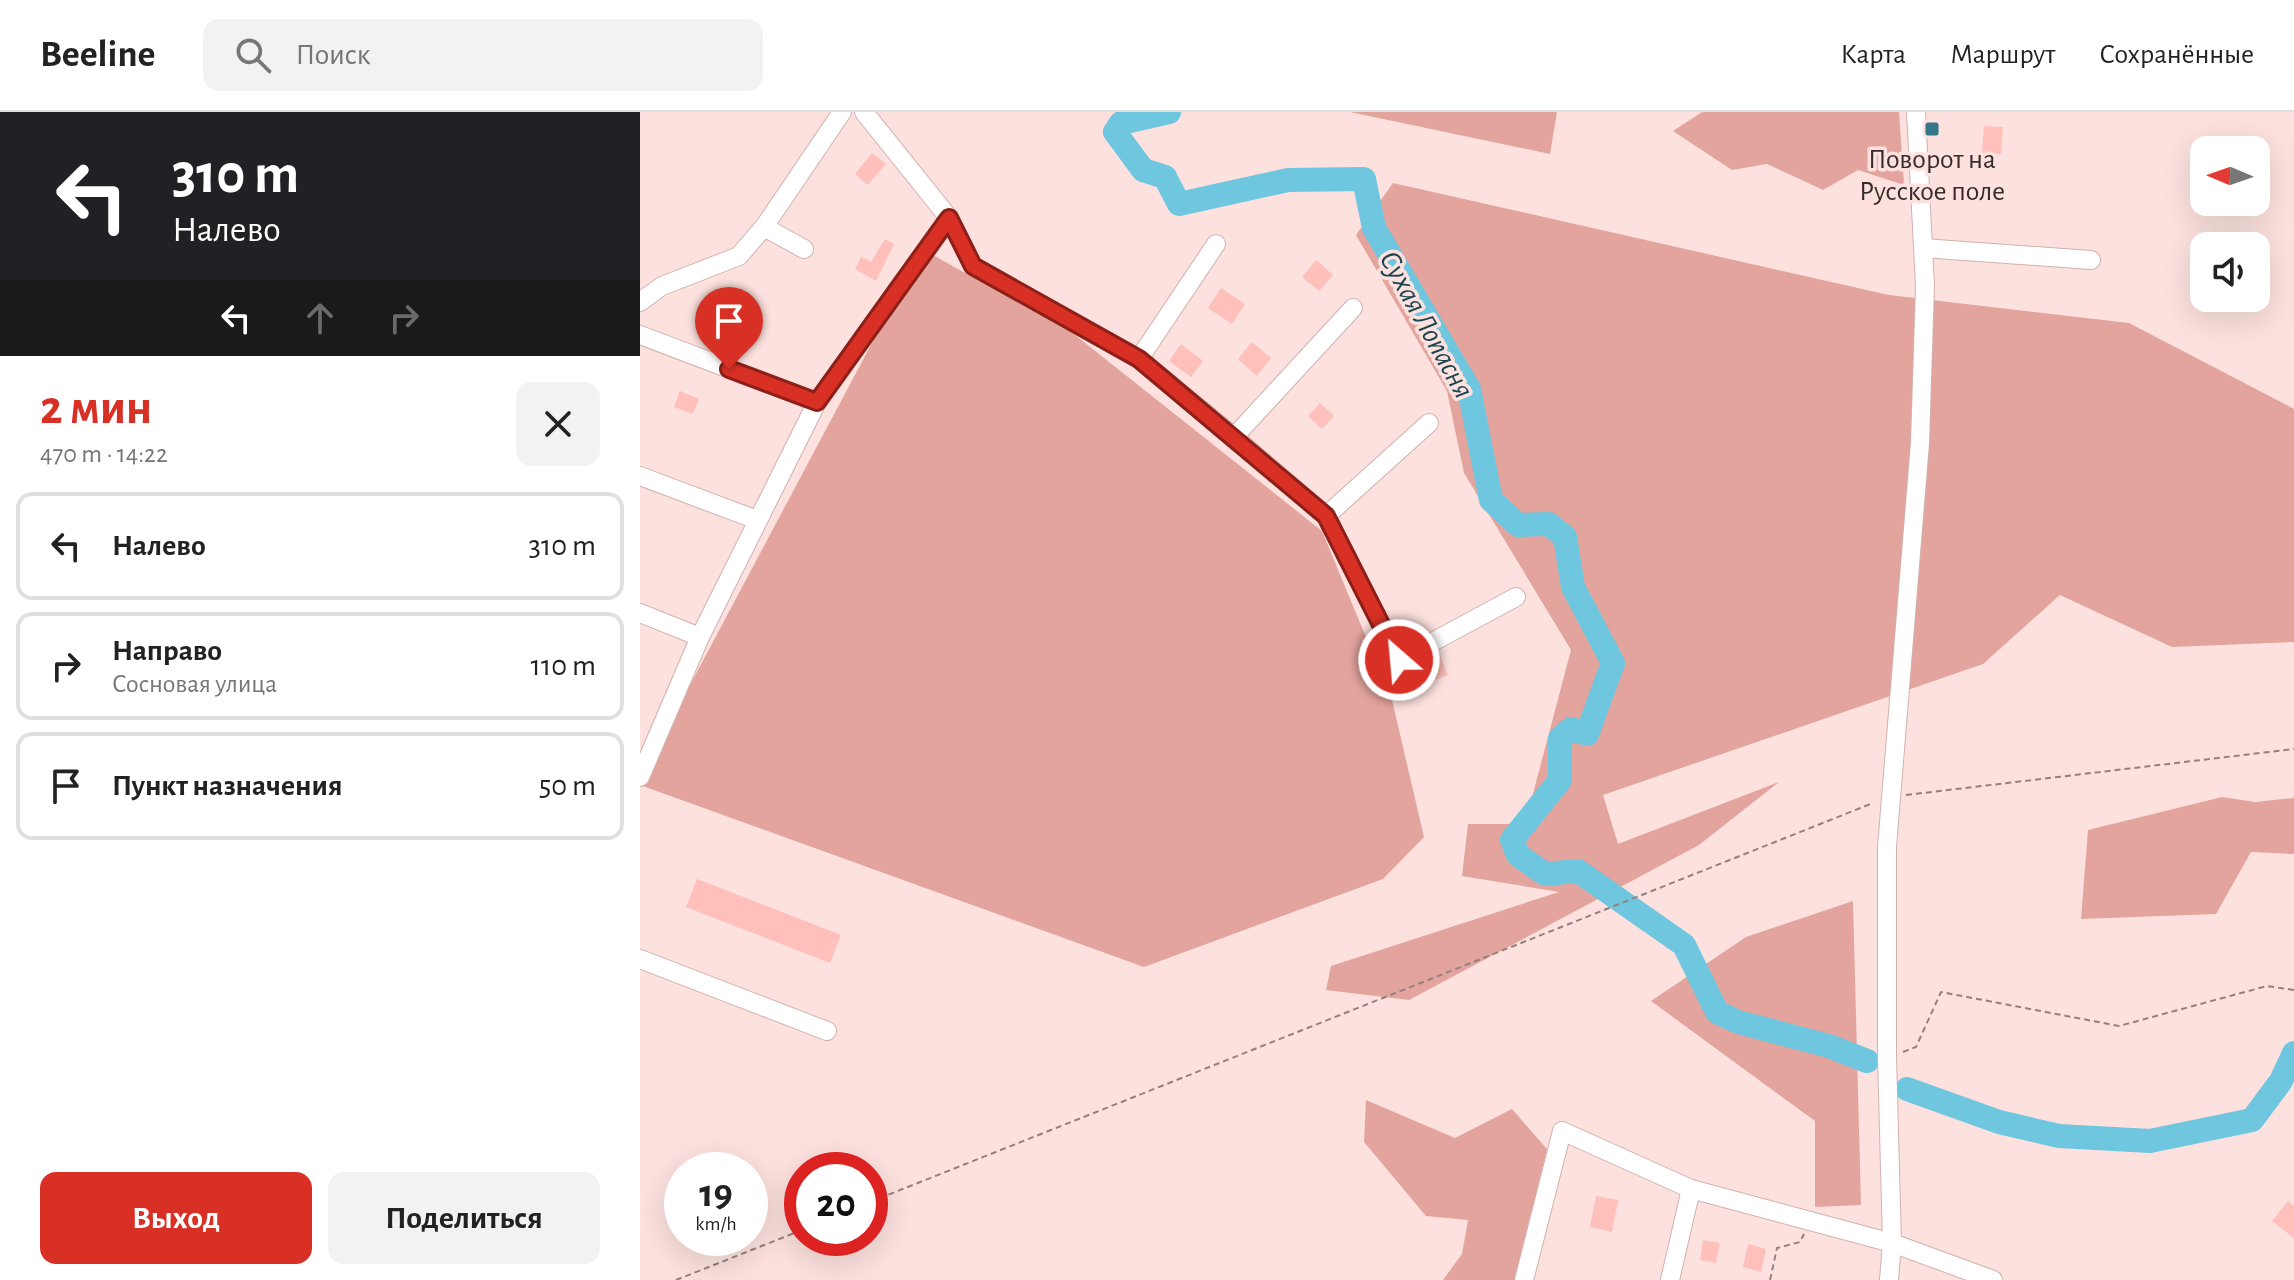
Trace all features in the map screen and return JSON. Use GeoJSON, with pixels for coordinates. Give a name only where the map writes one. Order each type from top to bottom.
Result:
{"type":"FeatureCollection","features":[{"type":"Feature","properties":{"kind":"street"},"geometry":{"type":"LineString","coordinates":[[640,302],[662,286],[739,256],[764,227],[842,112]]}},
{"type":"Feature","properties":{"kind":"street"},"geometry":{"type":"LineString","coordinates":[[864,112],[949,218],[973,266],[1139,359],[1326,516],[1399,660],[1516,597]]}},
{"type":"Feature","properties":{"kind":"street"},"geometry":{"type":"LineString","coordinates":[[1889,1280],[1892,1243],[1887,1057],[1887,847],[1920,443],[1925,286],[1916,112]]}},
{"type":"Feature","properties":{"kind":"street"},"geometry":{"type":"LineString","coordinates":[[640,777],[700,637],[817,402],[949,218]]}},
{"type":"Feature","properties":{"kind":"street"},"geometry":{"type":"LineString","coordinates":[[764,227],[804,249]]}},
{"type":"Feature","properties":{"kind":"street"},"geometry":{"type":"LineString","coordinates":[[1139,359],[1216,244]]}},
{"type":"Feature","properties":{"kind":"street"},"geometry":{"type":"LineString","coordinates":[[1923,248],[2091,260]]}},
{"type":"Feature","properties":{"kind":"street"},"geometry":{"type":"LineString","coordinates":[[1234,437],[1353,308]]}},
{"type":"Feature","properties":{"kind":"street"},"geometry":{"type":"LineString","coordinates":[[640,335],[817,402]]}},
{"type":"Feature","properties":{"kind":"street"},"geometry":{"type":"LineString","coordinates":[[1326,516],[1429,423]]}},
{"type":"Feature","properties":{"kind":"street"},"geometry":{"type":"LineString","coordinates":[[640,476],[757,520]]}},
{"type":"Feature","properties":{"kind":"street"},"geometry":{"type":"LineString","coordinates":[[640,613],[700,637]]}},
{"type":"Feature","properties":{"kind":"street"},"geometry":{"type":"LineString","coordinates":[[640,959],[827,1031]]}},
{"type":"Feature","properties":{"kind":"street"},"geometry":{"type":"LineString","coordinates":[[1524,1280],[1562,1131],[1691,1189],[1892,1243],[1993,1280]]}},
{"type":"Feature","properties":{"kind":"street"},"geometry":{"type":"LineString","coordinates":[[1670,1280],[1691,1189]]}},
{"type":"Feature","properties":{"kind":"path"},"geometry":{"type":"LineString","coordinates":[[888,1195],[1847,811],[1890,797],[2294,749]]}},
{"type":"Feature","properties":{"kind":"path"},"geometry":{"type":"LineString","coordinates":[[1887,1057],[1916,1047],[1941,992],[2119,1026],[2267,986],[2294,990]]}},
{"type":"Feature","properties":{"kind":"path"},"geometry":{"type":"LineString","coordinates":[[1770,1280],[1777,1248],[1800,1242],[1810,1219]]}},
{"type":"Feature","properties":{"kind":"path"},"geometry":{"type":"LineString","coordinates":[[676,1280],[784,1237]]}},
{"type":"Feature","properties":{"kind":"shaded area"},"geometry":{"type":"Polygon","coordinates":[[[1350,112],[1557,112],[1550,154],[1350,112]]]}},
{"type":"Feature","properties":{"kind":"shaded area"},"geometry":{"type":"Polygon","coordinates":[[[1702,112],[1899,112],[1904,185],[1858,170],[1823,190],[1767,164],[1732,170],[1673,131],[1702,112]]]}},
{"type":"Feature","properties":{"kind":"shaded area"},"geometry":{"type":"Polygon","coordinates":[[[1393,183],[1889,295],[2129,323],[2294,409],[2294,642],[2172,647],[2060,595],[1983,664],[1603,795],[1618,844],[1779,782],[1699,845],[1409,1000],[1326,990],[1331,966],[1559,892],[1462,876],[1468,824],[1525,824],[1571,650],[1464,473],[1447,391],[1356,235],[1393,183]]]}},
{"type":"Feature","properties":{"kind":"shaded area"},"geometry":{"type":"Polygon","coordinates":[[[922,249],[1070,331],[1322,531],[1392,700],[1424,837],[1383,879],[1144,967],[640,785],[640,779],[922,249]]]}},
{"type":"Feature","properties":{"kind":"shaded area"},"geometry":{"type":"Polygon","coordinates":[[[2222,797],[2255,802],[2294,798],[2294,854],[2251,852],[2216,914],[2081,919],[2088,830],[2222,797]]]}},
{"type":"Feature","properties":{"kind":"shaded area"},"geometry":{"type":"Polygon","coordinates":[[[1853,901],[1861,1205],[1815,1207],[1815,1121],[1651,1001],[1746,937],[1853,901]]]}},
{"type":"Feature","properties":{"kind":"shaded area"},"geometry":{"type":"Polygon","coordinates":[[[1366,1100],[1455,1138],[1512,1109],[1547,1149],[1516,1280],[1443,1280],[1462,1254],[1468,1220],[1426,1216],[1364,1142],[1366,1100]]]}},
{"type":"Feature","properties":{"kind":"building"},"geometry":{"type":"Polygon","coordinates":[[[1984,126],[2003,127],[2001,154],[1982,153],[1984,126]]]}},
{"type":"Feature","properties":{"kind":"building"},"geometry":{"type":"Polygon","coordinates":[[[872,153],[886,164],[868,185],[855,174],[872,153]]]}},
{"type":"Feature","properties":{"kind":"building"},"geometry":{"type":"Polygon","coordinates":[[[885,239],[894,244],[876,281],[855,269],[861,257],[871,262],[885,239]]]}},
{"type":"Feature","properties":{"kind":"building"},"geometry":{"type":"Polygon","coordinates":[[[1316,260],[1333,275],[1319,291],[1302,277],[1316,260]]]}},
{"type":"Feature","properties":{"kind":"building"},"geometry":{"type":"Polygon","coordinates":[[[1221,288],[1245,304],[1232,324],[1208,308],[1221,288]]]}},
{"type":"Feature","properties":{"kind":"building"},"geometry":{"type":"Polygon","coordinates":[[[1252,342],[1271,358],[1257,376],[1238,359],[1252,342]]]}},
{"type":"Feature","properties":{"kind":"building"},"geometry":{"type":"Polygon","coordinates":[[[1181,344],[1203,361],[1191,377],[1169,361],[1181,344]]]}},
{"type":"Feature","properties":{"kind":"building"},"geometry":{"type":"Polygon","coordinates":[[[680,391],[699,399],[693,414],[674,407],[680,391]]]}},
{"type":"Feature","properties":{"kind":"building"},"geometry":{"type":"Polygon","coordinates":[[[1320,403],[1334,416],[1322,429],[1308,416],[1320,403]]]}},
{"type":"Feature","properties":{"kind":"building"},"geometry":{"type":"Polygon","coordinates":[[[1439,653],[1448,675],[1430,682],[1421,662],[1439,653]]]}},
{"type":"Feature","properties":{"kind":"building"},"geometry":{"type":"Polygon","coordinates":[[[697,879],[841,935],[830,963],[686,907],[697,879]]]}},
{"type":"Feature","properties":{"kind":"building"},"geometry":{"type":"Polygon","coordinates":[[[1596,1196],[1618,1200],[1612,1232],[1590,1227],[1596,1196]]]}},
{"type":"Feature","properties":{"kind":"building"},"geometry":{"type":"Polygon","coordinates":[[[2288,1201],[2294,1206],[2294,1238],[2272,1221],[2288,1201]]]}},
{"type":"Feature","properties":{"kind":"building"},"geometry":{"type":"Polygon","coordinates":[[[1703,1240],[1720,1243],[1716,1263],[1700,1260],[1703,1240]]]}},
{"type":"Feature","properties":{"kind":"building"},"geometry":{"type":"Polygon","coordinates":[[[1748,1244],[1766,1249],[1761,1272],[1743,1267],[1748,1244]]]}},
{"type":"Feature","properties":{"kind":"waterway","name":"Сухая Лопасня"},"geometry":{"type":"LineString","coordinates":[[1169,112],[1121,123],[1115,132],[1143,170],[1165,177],[1179,204],[1288,180],[1364,179],[1374,228],[1469,389],[1491,500],[1518,525],[1549,524],[1565,537],[1573,587],[1613,663],[1587,734],[1571,729],[1560,739],[1560,780],[1512,840],[1518,855],[1545,874],[1578,871],[1684,945],[1717,1012],[1738,1022],[1829,1046],[1867,1061]]}},
{"type":"Feature","properties":{"kind":"waterway","name":"Сухая Лопасня"},"geometry":{"type":"LineString","coordinates":[[1907,1089],[1999,1122],[2059,1136],[2150,1141],[2252,1120],[2281,1081],[2294,1053]]}},
{"type":"Feature","properties":{"kind":"place","name":"Поворот на Русское поле"},"geometry":{"type":"Point","coordinates":[1932,129]}},
{"type":"Feature","properties":{"kind":"route"},"geometry":{"type":"LineString","coordinates":[[729,369],[817,402],[949,218],[973,266],[1139,359],[1326,516],[1399,660]]}}]}
